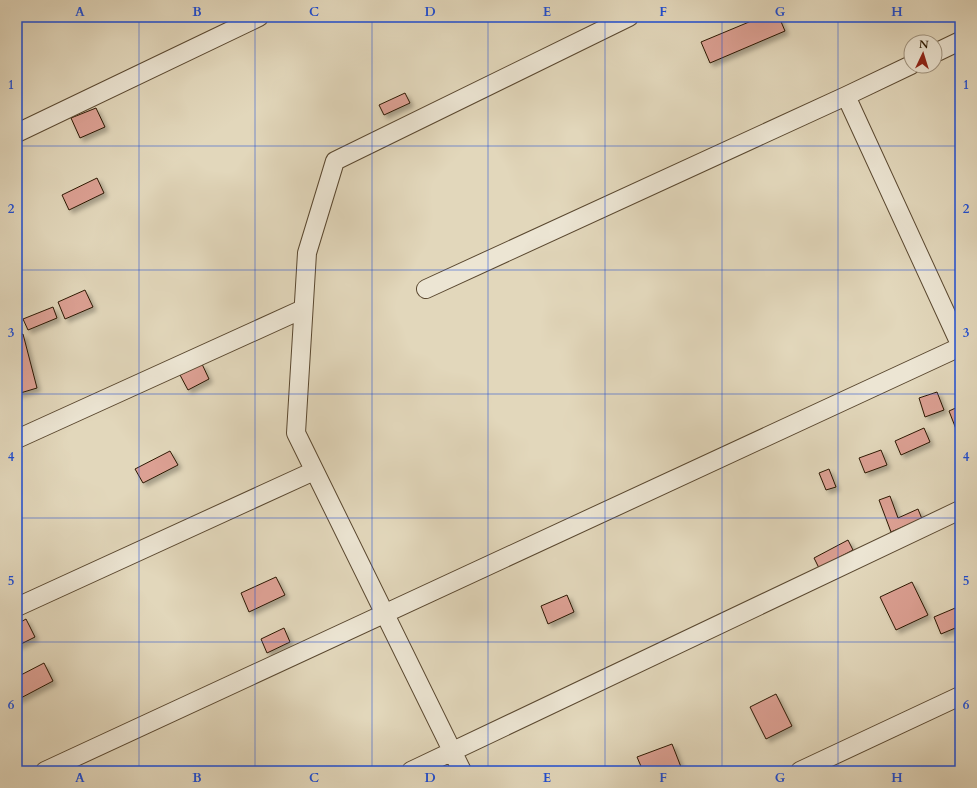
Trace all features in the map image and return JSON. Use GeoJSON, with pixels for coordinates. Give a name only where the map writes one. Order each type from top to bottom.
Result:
{"type":"FeatureCollection","features":[{"type":"Feature","properties":{"kind":"street"},"geometry":{"type":"LineString","coordinates":[[17,134],[260,17]]}},
{"type":"Feature","properties":{"kind":"street"},"geometry":{"type":"LineString","coordinates":[[462,771],[296,433],[307,253],[335,161],[629,17]]}},
{"type":"Feature","properties":{"kind":"street"},"geometry":{"type":"LineString","coordinates":[[943,49],[960,41]]}},
{"type":"Feature","properties":{"kind":"street"},"geometry":{"type":"LineString","coordinates":[[426,289],[903,69]]}},
{"type":"Feature","properties":{"kind":"street"},"geometry":{"type":"LineString","coordinates":[[45,771],[960,346],[846,96]]}},
{"type":"Feature","properties":{"kind":"street"},"geometry":{"type":"LineString","coordinates":[[17,439],[303,309]]}},
{"type":"Feature","properties":{"kind":"street"},"geometry":{"type":"LineString","coordinates":[[17,607],[314,471]]}},
{"type":"Feature","properties":{"kind":"street"},"geometry":{"type":"LineString","coordinates":[[411,771],[452,750],[960,510]]}},
{"type":"Feature","properties":{"kind":"street"},"geometry":{"type":"LineString","coordinates":[[800,771],[960,696]]}},
{"type":"Feature","properties":{"kind":"building"},"geometry":{"type":"Polygon","coordinates":[[[761,17],[779,17],[785,31],[710,63],[701,42],[761,17]]]}},
{"type":"Feature","properties":{"kind":"building"},"geometry":{"type":"Polygon","coordinates":[[[405,93],[410,103],[384,115],[379,105],[405,93]]]}},
{"type":"Feature","properties":{"kind":"building"},"geometry":{"type":"Polygon","coordinates":[[[96,108],[105,127],[80,138],[71,118],[96,108]]]}},
{"type":"Feature","properties":{"kind":"building"},"geometry":{"type":"Polygon","coordinates":[[[97,178],[104,193],[69,210],[62,195],[97,178]]]}},
{"type":"Feature","properties":{"kind":"building"},"geometry":{"type":"Polygon","coordinates":[[[85,290],[93,307],[65,319],[58,302],[85,290]]]}},
{"type":"Feature","properties":{"kind":"building"},"geometry":{"type":"Polygon","coordinates":[[[53,307],[57,318],[28,330],[23,319],[53,307]]]}},
{"type":"Feature","properties":{"kind":"building"},"geometry":{"type":"Polygon","coordinates":[[[23,334],[37,388],[17,394],[17,336],[23,334]]]}},
{"type":"Feature","properties":{"kind":"building"},"geometry":{"type":"Polygon","coordinates":[[[202,364],[209,379],[188,390],[180,375],[202,364]]]}},
{"type":"Feature","properties":{"kind":"building"},"geometry":{"type":"Polygon","coordinates":[[[937,392],[944,410],[925,417],[919,398],[937,392]]]}},
{"type":"Feature","properties":{"kind":"building"},"geometry":{"type":"Polygon","coordinates":[[[960,406],[960,427],[956,429],[949,411],[960,406]]]}},
{"type":"Feature","properties":{"kind":"building"},"geometry":{"type":"Polygon","coordinates":[[[924,428],[930,442],[901,455],[895,441],[924,428]]]}},
{"type":"Feature","properties":{"kind":"building"},"geometry":{"type":"Polygon","coordinates":[[[881,450],[887,465],[865,473],[859,458],[881,450]]]}},
{"type":"Feature","properties":{"kind":"building"},"geometry":{"type":"Polygon","coordinates":[[[170,451],[178,465],[143,483],[135,469],[170,451]]]}},
{"type":"Feature","properties":{"kind":"building"},"geometry":{"type":"Polygon","coordinates":[[[829,469],[836,487],[826,490],[819,473],[829,469]]]}},
{"type":"Feature","properties":{"kind":"building"},"geometry":{"type":"Polygon","coordinates":[[[890,496],[898,518],[918,509],[922,519],[891,532],[879,500],[890,496]]]}},
{"type":"Feature","properties":{"kind":"building"},"geometry":{"type":"Polygon","coordinates":[[[848,540],[853,550],[819,568],[814,558],[848,540]]]}},
{"type":"Feature","properties":{"kind":"building"},"geometry":{"type":"Polygon","coordinates":[[[276,577],[285,595],[249,612],[241,593],[276,577]]]}},
{"type":"Feature","properties":{"kind":"building"},"geometry":{"type":"Polygon","coordinates":[[[912,582],[928,615],[896,630],[880,597],[912,582]]]}},
{"type":"Feature","properties":{"kind":"building"},"geometry":{"type":"Polygon","coordinates":[[[567,595],[574,612],[548,624],[541,606],[567,595]]]}},
{"type":"Feature","properties":{"kind":"building"},"geometry":{"type":"Polygon","coordinates":[[[960,606],[960,626],[941,634],[934,617],[960,606]]]}},
{"type":"Feature","properties":{"kind":"building"},"geometry":{"type":"Polygon","coordinates":[[[26,619],[35,637],[17,646],[17,624],[26,619]]]}},
{"type":"Feature","properties":{"kind":"building"},"geometry":{"type":"Polygon","coordinates":[[[284,628],[290,642],[267,653],[261,639],[284,628]]]}},
{"type":"Feature","properties":{"kind":"building"},"geometry":{"type":"Polygon","coordinates":[[[44,663],[53,681],[17,700],[17,677],[44,663]]]}},
{"type":"Feature","properties":{"kind":"building"},"geometry":{"type":"Polygon","coordinates":[[[776,694],[792,726],[766,739],[750,707],[776,694]]]}},
{"type":"Feature","properties":{"kind":"building"},"geometry":{"type":"Polygon","coordinates":[[[672,744],[681,767],[671,771],[643,771],[637,757],[672,744]]]}}]}
